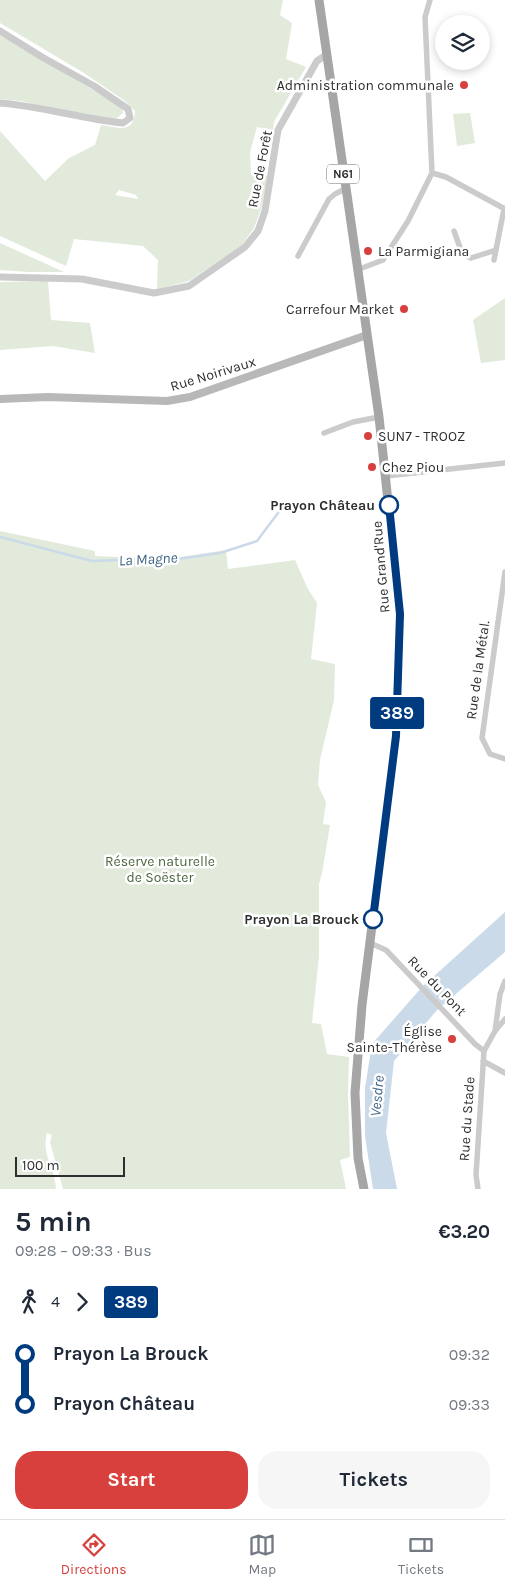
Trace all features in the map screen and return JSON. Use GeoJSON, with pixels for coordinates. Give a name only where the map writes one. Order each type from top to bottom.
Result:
{"type":"FeatureCollection","features":[{"type":"Feature","properties":{"kind":"main road","name":"Rue Grand'Rue"},"geometry":{"type":"LineString","coordinates":[[319,0],[379,417],[400,614],[396,736],[362,1005],[356,1078],[358,1158],[364,1189]]}},
{"type":"Feature","properties":{"kind":"main road","name":"Rue Noirivaux"},"geometry":{"type":"LineString","coordinates":[[0,399],[48,397],[167,401],[190,397],[367,334]]}},
{"type":"Feature","properties":{"kind":"street"},"geometry":{"type":"LineString","coordinates":[[357,270],[384,260],[408,221],[432,173],[425,17],[430,0]]}},
{"type":"Feature","properties":{"kind":"street"},"geometry":{"type":"LineString","coordinates":[[0,31],[94,86],[128,109],[130,118],[123,123],[96,120],[16,104],[0,103]]}},
{"type":"Feature","properties":{"kind":"street","name":"Rue de Forêt"},"geometry":{"type":"LineString","coordinates":[[0,277],[82,279],[154,293],[189,286],[195,282],[245,247],[258,231],[266,211],[278,130],[317,61],[326,55]]}},
{"type":"Feature","properties":{"kind":"street"},"geometry":{"type":"LineString","coordinates":[[432,173],[446,177],[504,209],[494,260]]}},
{"type":"Feature","properties":{"kind":"street"},"geometry":{"type":"LineString","coordinates":[[298,256],[329,199],[345,189]]}},
{"type":"Feature","properties":{"kind":"street"},"geometry":{"type":"LineString","coordinates":[[454,231],[462,253],[471,258],[496,250]]}},
{"type":"Feature","properties":{"kind":"street"},"geometry":{"type":"LineString","coordinates":[[324,432],[353,422],[379,417]]}},
{"type":"Feature","properties":{"kind":"street"},"geometry":{"type":"LineString","coordinates":[[386,476],[505,462]]}},
{"type":"Feature","properties":{"kind":"street","name":"Rue de la Métal."},"geometry":{"type":"LineString","coordinates":[[505,572],[482,738],[490,754],[505,758]]}},
{"type":"Feature","properties":{"kind":"street","name":"Rue du Pont"},"geometry":{"type":"LineString","coordinates":[[370,943],[386,950],[475,1044],[484,1051]]}},
{"type":"Feature","properties":{"kind":"street"},"geometry":{"type":"LineString","coordinates":[[495,1031],[500,994],[505,981]]}},
{"type":"Feature","properties":{"kind":"street"},"geometry":{"type":"LineString","coordinates":[[484,1051],[495,1031],[505,1019]]}},
{"type":"Feature","properties":{"kind":"street","name":"Rue du Stade"},"geometry":{"type":"LineString","coordinates":[[478,1189],[476,1175],[484,1051]]}},
{"type":"Feature","properties":{"kind":"street"},"geometry":{"type":"LineString","coordinates":[[483,1061],[505,1073]]}},
{"type":"Feature","properties":{"kind":"green space"},"geometry":{"type":"Polygon","coordinates":[[[0,0],[283,0],[280,15],[292,23],[286,59],[306,67],[274,122],[273,130],[257,127],[250,152],[251,174],[268,176],[261,209],[254,228],[241,246],[189,281],[157,289],[158,260],[143,246],[74,239],[66,266],[0,236],[0,131],[45,181],[69,158],[95,145],[101,125],[119,128],[128,127],[132,124],[135,111],[125,101],[84,73],[0,23],[0,0]],[[119,190],[115,195],[138,199],[136,195],[119,190]]]}},
{"type":"Feature","properties":{"kind":"green space"},"geometry":{"type":"Polygon","coordinates":[[[0,35],[122,107],[123,113],[117,118],[104,118],[20,101],[0,99],[0,35]]]}},
{"type":"Feature","properties":{"kind":"green space"},"geometry":{"type":"Polygon","coordinates":[[[470,113],[475,143],[457,146],[453,114],[470,113]]]}},
{"type":"Feature","properties":{"kind":"green space"},"geometry":{"type":"Polygon","coordinates":[[[0,243],[64,272],[0,270],[0,243]]]}},
{"type":"Feature","properties":{"kind":"green space"},"geometry":{"type":"Polygon","coordinates":[[[48,281],[51,320],[90,323],[95,353],[53,346],[0,350],[0,282],[48,281]]]}},
{"type":"Feature","properties":{"kind":"green space"},"geometry":{"type":"Polygon","coordinates":[[[505,298],[505,360],[481,363],[473,320],[505,298]]]}},
{"type":"Feature","properties":{"kind":"green space","name":"Réserve naturelle de Soëster"},"geometry":{"type":"Polygon","coordinates":[[[0,531],[95,551],[95,556],[167,559],[226,550],[228,569],[295,560],[308,589],[317,603],[311,659],[335,664],[334,700],[320,760],[318,785],[326,802],[323,824],[330,825],[319,884],[319,956],[312,1023],[321,1024],[327,1054],[349,1057],[350,1157],[340,1160],[346,1189],[63,1189],[50,1142],[52,1135],[47,1133],[47,1155],[56,1189],[0,1189],[0,531]]]}},
{"type":"Feature","properties":{"kind":"water","name":"Vesdre"},"geometry":{"type":"Polygon","coordinates":[[[505,912],[505,952],[437,1010],[394,1061],[386,1133],[397,1189],[373,1189],[365,1136],[365,1088],[372,1044],[422,987],[505,912]]]}},
{"type":"Feature","properties":{"kind":"waterway","name":"La Magne"},"geometry":{"type":"LineString","coordinates":[[0,537],[92,561],[164,561],[220,553],[257,541],[281,509]]}},
{"type":"Feature","properties":{"kind":"bus line","name":"389"},"geometry":{"type":"LineString","coordinates":[[373,919],[396,736],[400,614],[389,505]]}},
{"type":"Feature","properties":{"kind":"place","name":"Administration communale"},"geometry":{"type":"Point","coordinates":[464,85]}},
{"type":"Feature","properties":{"kind":"place","name":"La Parmigiana"},"geometry":{"type":"Point","coordinates":[368,251]}},
{"type":"Feature","properties":{"kind":"place","name":"Carrefour Market"},"geometry":{"type":"Point","coordinates":[404,309]}},
{"type":"Feature","properties":{"kind":"place","name":"SUN7 - TROOZ"},"geometry":{"type":"Point","coordinates":[368,436]}},
{"type":"Feature","properties":{"kind":"place","name":"Chez Piou"},"geometry":{"type":"Point","coordinates":[372,467]}},
{"type":"Feature","properties":{"kind":"place","name":"Prayon Château"},"geometry":{"type":"Point","coordinates":[389,505]}},
{"type":"Feature","properties":{"kind":"place","name":"Prayon La Brouck"},"geometry":{"type":"Point","coordinates":[373,919]}},
{"type":"Feature","properties":{"kind":"place","name":"Église Sainte-Thérèse"},"geometry":{"type":"Point","coordinates":[452,1039]}}]}
